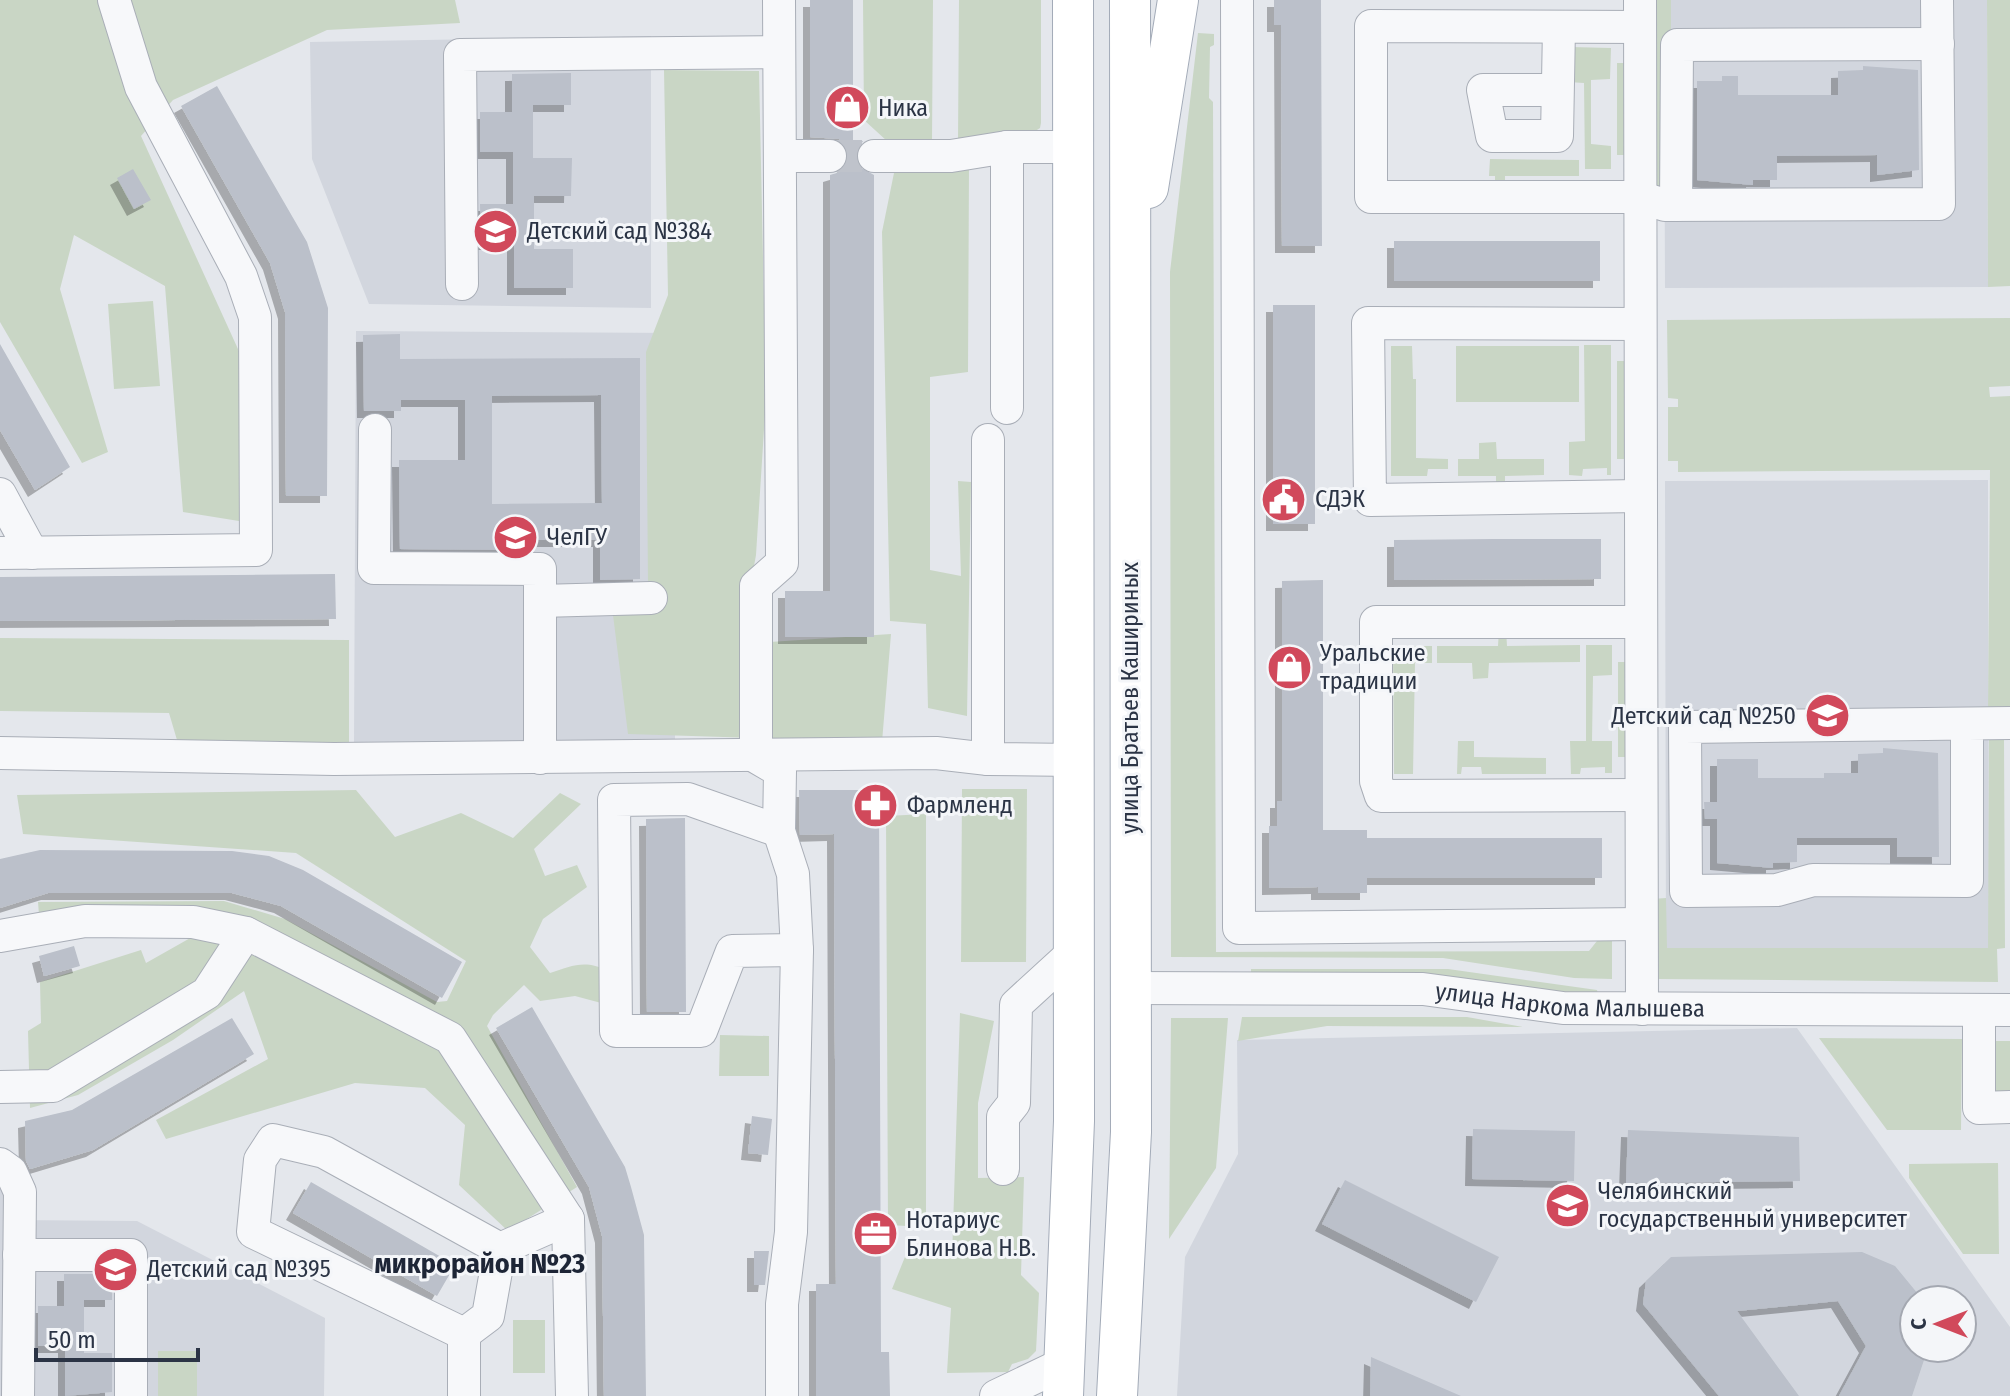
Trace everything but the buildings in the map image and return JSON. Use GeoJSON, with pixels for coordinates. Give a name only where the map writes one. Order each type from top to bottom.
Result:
{"type":"FeatureCollection","features":[{"type":"Feature","properties":{"kind":"main road"},"geometry":{"type":"LineString","coordinates":[[1064,1380],[1074,1121],[1073,0]]}},
{"type":"Feature","properties":{"kind":"main road","name":"улица Братьев Кашириных"},"geometry":{"type":"LineString","coordinates":[[1117,1396],[1131,1132],[1130,0]]}},
{"type":"Feature","properties":{"kind":"main road"},"geometry":{"type":"LineString","coordinates":[[1130,295],[1178,0]]}},
{"type":"Feature","properties":{"kind":"street"},"geometry":{"type":"LineString","coordinates":[[0,553],[256,550],[255,317],[241,276],[141,87],[114,0]]}},
{"type":"Feature","properties":{"kind":"street"},"geometry":{"type":"LineString","coordinates":[[756,757],[756,586],[782,563],[779,0]]}},
{"type":"Feature","properties":{"kind":"street"},"geometry":{"type":"LineString","coordinates":[[1237,0],[1239,928],[1640,924]]}},
{"type":"Feature","properties":{"kind":"street"},"geometry":{"type":"LineString","coordinates":[[1642,1009],[1640,924],[1641,795],[1639,324],[1639,197],[1640,14],[1559,27],[1371,26],[1371,197],[1639,197],[1676,205],[1939,204],[1937,0]]}},
{"type":"Feature","properties":{"kind":"street"},"geometry":{"type":"LineString","coordinates":[[1557,90],[1559,27]]}},
{"type":"Feature","properties":{"kind":"street"},"geometry":{"type":"LineString","coordinates":[[1676,205],[1677,45],[1938,44]]}},
{"type":"Feature","properties":{"kind":"street"},"geometry":{"type":"LineString","coordinates":[[462,284],[460,55],[779,52]]}},
{"type":"Feature","properties":{"kind":"street"},"geometry":{"type":"LineString","coordinates":[[1007,147],[1007,408]]}},
{"type":"Feature","properties":{"kind":"street"},"geometry":{"type":"LineString","coordinates":[[874,156],[951,156],[1007,147],[1073,147]]}},
{"type":"Feature","properties":{"kind":"street"},"geometry":{"type":"LineString","coordinates":[[780,156],[830,156]]}},
{"type":"Feature","properties":{"kind":"street"},"geometry":{"type":"LineString","coordinates":[[1639,324],[1368,323],[1370,500],[1640,496]]}},
{"type":"Feature","properties":{"kind":"street"},"geometry":{"type":"LineString","coordinates":[[375,430],[374,568],[540,569],[540,758]]}},
{"type":"Feature","properties":{"kind":"street"},"geometry":{"type":"LineString","coordinates":[[988,440],[988,759]]}},
{"type":"Feature","properties":{"kind":"street"},"geometry":{"type":"LineString","coordinates":[[0,494],[32,553]]}},
{"type":"Feature","properties":{"kind":"street"},"geometry":{"type":"LineString","coordinates":[[540,601],[651,598]]}},
{"type":"Feature","properties":{"kind":"street"},"geometry":{"type":"LineString","coordinates":[[1640,622],[1376,622],[1376,781],[1381,796],[1641,795]]}},
{"type":"Feature","properties":{"kind":"street"},"geometry":{"type":"LineString","coordinates":[[1686,891],[1685,727],[1967,726],[2010,723]]}},
{"type":"Feature","properties":{"kind":"street"},"geometry":{"type":"LineString","coordinates":[[1640,891],[1777,890],[1813,880],[1967,881],[1967,726]]}},
{"type":"Feature","properties":{"kind":"street"},"geometry":{"type":"LineString","coordinates":[[0,753],[540,758],[936,753],[988,759],[1075,760]]}},
{"type":"Feature","properties":{"kind":"street"},"geometry":{"type":"LineString","coordinates":[[756,757],[780,771],[779,831],[793,874],[797,950],[791,1232],[782,1304],[782,1396]]}},
{"type":"Feature","properties":{"kind":"street"},"geometry":{"type":"LineString","coordinates":[[779,831],[688,799],[614,800],[616,1031],[701,1031],[732,951],[797,950]]}},
{"type":"Feature","properties":{"kind":"street"},"geometry":{"type":"LineString","coordinates":[[0,936],[85,921],[193,922],[246,933],[450,1038],[568,1219],[572,1396]]}},
{"type":"Feature","properties":{"kind":"street"},"geometry":{"type":"LineString","coordinates":[[0,1087],[53,1086],[207,993],[246,933]]}},
{"type":"Feature","properties":{"kind":"street"},"geometry":{"type":"LineString","coordinates":[[1003,1169],[1003,1117],[1014,1103],[1016,1005],[1075,951]]}},
{"type":"Feature","properties":{"kind":"street","name":"улица Наркома Малышева"},"geometry":{"type":"LineString","coordinates":[[1131,988],[1423,989],[1537,1006],[1642,1009],[1994,1010]]}},
{"type":"Feature","properties":{"kind":"street"},"geometry":{"type":"LineString","coordinates":[[1994,1010],[1979,1108],[2010,1107]]}},
{"type":"Feature","properties":{"kind":"street"},"geometry":{"type":"LineString","coordinates":[[464,1334],[253,1232],[260,1160],[273,1140],[324,1152],[500,1249]]}},
{"type":"Feature","properties":{"kind":"street"},"geometry":{"type":"LineString","coordinates":[[0,1164],[11,1172],[20,1192],[18,1396]]}},
{"type":"Feature","properties":{"kind":"street"},"geometry":{"type":"LineString","coordinates":[[500,1249],[568,1219]]}},
{"type":"Feature","properties":{"kind":"street"},"geometry":{"type":"LineString","coordinates":[[464,1334],[488,1316],[500,1249]]}},
{"type":"Feature","properties":{"kind":"street"},"geometry":{"type":"LineString","coordinates":[[19,1255],[131,1255],[131,1396]]}},
{"type":"Feature","properties":{"kind":"street"},"geometry":{"type":"LineString","coordinates":[[464,1334],[464,1396]]}},
{"type":"Feature","properties":{"kind":"street"},"geometry":{"type":"LineString","coordinates":[[996,1396],[1064,1380]]}},
{"type":"Feature","properties":{"kind":"shaded area"},"geometry":{"type":"Polygon","coordinates":[[[1664,0],[1987,0],[1988,287],[1665,288],[1664,0]]]}},
{"type":"Feature","properties":{"kind":"shaded area","name":"Детский сад №384"},"geometry":{"type":"Polygon","coordinates":[[[651,36],[651,308],[369,304],[312,159],[310,42],[651,36]]]}},
{"type":"Feature","properties":{"kind":"shaded area","name":"ЧелГУ"},"geometry":{"type":"Polygon","coordinates":[[[356,331],[677,333],[675,740],[354,742],[356,331]]]}},
{"type":"Feature","properties":{"kind":"shaded area","name":"Детский сад №250"},"geometry":{"type":"Polygon","coordinates":[[[1988,480],[1989,948],[1666,948],[1665,481],[1988,480]]]}},
{"type":"Feature","properties":{"kind":"shaded area","name":"Челябинский государственный университет"},"geometry":{"type":"Polygon","coordinates":[[[1797,1028],[2010,1327],[2010,1396],[1177,1396],[1185,1257],[1238,1154],[1237,1040],[1797,1028]]]}},
{"type":"Feature","properties":{"kind":"shaded area","name":"Детский сад №395"},"geometry":{"type":"Polygon","coordinates":[[[0,1183],[13,1220],[137,1221],[325,1318],[324,1396],[0,1396],[0,1183]]]}},
{"type":"Feature","properties":{"kind":"green space"},"geometry":{"type":"Polygon","coordinates":[[[0,0],[455,0],[460,23],[327,30],[173,100],[141,136],[243,360],[239,521],[183,512],[165,286],[74,235],[60,289],[108,452],[82,463],[0,322],[0,0]]]}},
{"type":"Feature","properties":{"kind":"green space"},"geometry":{"type":"Polygon","coordinates":[[[863,0],[933,0],[932,141],[887,141],[864,120],[863,0]]]}},
{"type":"Feature","properties":{"kind":"green space"},"geometry":{"type":"Polygon","coordinates":[[[959,0],[1041,0],[1041,123],[1040,128],[1029,135],[958,140],[959,0]]]}},
{"type":"Feature","properties":{"kind":"green space"},"geometry":{"type":"Polygon","coordinates":[[[1651,0],[1671,0],[1671,187],[1665,191],[1651,187],[1651,0]]]}},
{"type":"Feature","properties":{"kind":"green space"},"geometry":{"type":"Polygon","coordinates":[[[1987,0],[2010,0],[2010,286],[1988,287],[1987,0]]]}},
{"type":"Feature","properties":{"kind":"green space"},"geometry":{"type":"Polygon","coordinates":[[[1198,33],[1214,34],[1214,45],[1210,47],[1209,98],[1213,102],[1216,952],[1589,951],[1601,936],[1612,936],[1612,979],[1574,978],[1443,958],[1171,957],[1170,272],[1198,33]]]}},
{"type":"Feature","properties":{"kind":"green space"},"geometry":{"type":"Polygon","coordinates":[[[1570,47],[1611,48],[1610,79],[1591,80],[1591,144],[1611,146],[1611,169],[1585,169],[1584,83],[1568,82],[1570,47]]]}},
{"type":"Feature","properties":{"kind":"green space"},"geometry":{"type":"Polygon","coordinates":[[[1617,63],[1627,63],[1628,155],[1617,155],[1617,63]]]}},
{"type":"Feature","properties":{"kind":"green space"},"geometry":{"type":"Polygon","coordinates":[[[664,70],[759,71],[766,398],[756,555],[740,644],[891,634],[882,742],[628,734],[612,607],[648,583],[646,352],[668,295],[664,70]]]}},
{"type":"Feature","properties":{"kind":"green space"},"geometry":{"type":"Polygon","coordinates":[[[1490,159],[1579,160],[1579,176],[1505,176],[1505,191],[1495,191],[1495,176],[1489,176],[1490,159]]]}},
{"type":"Feature","properties":{"kind":"green space"},"geometry":{"type":"Polygon","coordinates":[[[969,166],[968,372],[930,377],[930,570],[961,576],[958,481],[971,482],[967,716],[928,708],[926,624],[890,621],[882,232],[894,173],[969,166]]]}},
{"type":"Feature","properties":{"kind":"green space"},"geometry":{"type":"Polygon","coordinates":[[[153,301],[160,386],[114,389],[108,304],[153,301]]]}},
{"type":"Feature","properties":{"kind":"green space"},"geometry":{"type":"Polygon","coordinates":[[[2010,318],[2010,386],[1989,387],[1990,397],[2010,396],[2010,711],[1988,710],[1990,470],[1678,472],[1678,461],[1668,461],[1668,407],[1678,407],[1678,399],[1668,398],[1667,320],[2010,318]]]}},
{"type":"Feature","properties":{"kind":"green space"},"geometry":{"type":"Polygon","coordinates":[[[1584,345],[1611,345],[1611,475],[1607,475],[1607,468],[1583,469],[1582,476],[1569,475],[1569,442],[1585,441],[1584,345]]]}},
{"type":"Feature","properties":{"kind":"green space"},"geometry":{"type":"Polygon","coordinates":[[[1391,346],[1412,346],[1413,379],[1416,379],[1416,458],[1448,459],[1448,469],[1428,469],[1427,476],[1391,476],[1391,346]]]}},
{"type":"Feature","properties":{"kind":"green space"},"geometry":{"type":"Polygon","coordinates":[[[1456,346],[1579,346],[1579,402],[1456,402],[1456,346]]]}},
{"type":"Feature","properties":{"kind":"green space"},"geometry":{"type":"Polygon","coordinates":[[[1617,361],[1628,361],[1628,459],[1617,459],[1617,361]]]}},
{"type":"Feature","properties":{"kind":"green space"},"geometry":{"type":"Polygon","coordinates":[[[1496,442],[1497,459],[1544,459],[1544,475],[1505,476],[1505,491],[1496,492],[1496,476],[1458,476],[1458,459],[1479,459],[1479,443],[1496,442]]]}},
{"type":"Feature","properties":{"kind":"green space"},"geometry":{"type":"Polygon","coordinates":[[[1499,630],[1506,630],[1507,646],[1580,645],[1580,662],[1489,663],[1488,678],[1473,679],[1472,663],[1437,663],[1437,646],[1498,646],[1499,630]]]}},
{"type":"Feature","properties":{"kind":"green space"},"geometry":{"type":"Polygon","coordinates":[[[0,638],[349,640],[349,750],[177,740],[169,713],[0,711],[0,638]]]}},
{"type":"Feature","properties":{"kind":"green space"},"geometry":{"type":"Polygon","coordinates":[[[1586,645],[1612,645],[1612,675],[1593,676],[1592,741],[1612,741],[1612,773],[1605,773],[1605,767],[1581,768],[1580,774],[1571,774],[1570,741],[1586,741],[1586,645]]]}},
{"type":"Feature","properties":{"kind":"green space"},"geometry":{"type":"Polygon","coordinates":[[[1393,646],[1432,646],[1432,663],[1415,663],[1413,774],[1394,774],[1393,646]]]}},
{"type":"Feature","properties":{"kind":"green space"},"geometry":{"type":"Polygon","coordinates":[[[1618,662],[1629,662],[1628,757],[1618,757],[1618,662]]]}},
{"type":"Feature","properties":{"kind":"green space"},"geometry":{"type":"Polygon","coordinates":[[[1989,731],[2000,734],[2004,740],[2005,948],[1997,949],[1998,982],[1658,979],[1658,929],[1652,899],[1666,898],[1667,948],[1988,948],[1989,731]]]}},
{"type":"Feature","properties":{"kind":"green space"},"geometry":{"type":"Polygon","coordinates":[[[1458,741],[1474,741],[1474,757],[1546,758],[1546,774],[1482,774],[1481,767],[1462,767],[1461,774],[1457,774],[1458,741]]]}},
{"type":"Feature","properties":{"kind":"green space"},"geometry":{"type":"Polygon","coordinates":[[[962,789],[1027,789],[1026,962],[961,962],[962,789]]]}},
{"type":"Feature","properties":{"kind":"green space"},"geometry":{"type":"Polygon","coordinates":[[[356,790],[395,837],[461,813],[513,838],[560,793],[581,804],[534,849],[545,876],[577,865],[587,887],[543,919],[530,947],[550,973],[585,965],[607,971],[605,1004],[575,996],[540,1001],[524,985],[493,1015],[487,1026],[577,1187],[508,1231],[459,1185],[465,1125],[425,1088],[355,1083],[166,1139],[156,1120],[268,1059],[244,991],[173,1040],[78,1095],[30,1108],[28,1031],[41,1023],[40,982],[141,950],[146,963],[192,937],[39,915],[38,902],[224,901],[285,919],[437,1002],[447,1001],[466,961],[296,853],[23,834],[17,795],[356,790]]]}},
{"type":"Feature","properties":{"kind":"green space"},"geometry":{"type":"Polygon","coordinates":[[[926,814],[926,1227],[888,1225],[886,816],[926,814]]]}},
{"type":"Feature","properties":{"kind":"green space"},"geometry":{"type":"Polygon","coordinates":[[[1251,969],[1448,969],[1597,990],[1599,998],[1251,978],[1251,969]]]}},
{"type":"Feature","properties":{"kind":"green space"},"geometry":{"type":"Polygon","coordinates":[[[960,1013],[994,1021],[978,1103],[978,1178],[1024,1177],[1021,1275],[1039,1293],[1036,1351],[1028,1359],[1012,1364],[1008,1372],[947,1373],[951,1308],[892,1289],[909,1247],[952,1258],[960,1013]]]}},
{"type":"Feature","properties":{"kind":"green space"},"geometry":{"type":"Polygon","coordinates":[[[1242,1017],[1467,1017],[1523,1027],[1327,1026],[1238,1041],[1242,1017]]]}},
{"type":"Feature","properties":{"kind":"green space"},"geometry":{"type":"Polygon","coordinates":[[[1171,1018],[1228,1018],[1216,1168],[1169,1239],[1171,1018]]]}},
{"type":"Feature","properties":{"kind":"green space"},"geometry":{"type":"Polygon","coordinates":[[[720,1035],[769,1036],[769,1076],[719,1076],[720,1035]]]}},
{"type":"Feature","properties":{"kind":"green space"},"geometry":{"type":"Polygon","coordinates":[[[1819,1038],[1962,1039],[1961,1130],[1887,1130],[1819,1038]]]}},
{"type":"Feature","properties":{"kind":"green space"},"geometry":{"type":"Polygon","coordinates":[[[1996,1041],[2010,1041],[2010,1094],[1994,1094],[1996,1041]]]}},
{"type":"Feature","properties":{"kind":"green space"},"geometry":{"type":"Polygon","coordinates":[[[1998,1163],[1999,1254],[1963,1254],[1909,1178],[1909,1164],[1998,1163]]]}},
{"type":"Feature","properties":{"kind":"green space"},"geometry":{"type":"Polygon","coordinates":[[[513,1320],[545,1320],[545,1373],[513,1373],[513,1320]]]}},
{"type":"Feature","properties":{"kind":"green space"},"geometry":{"type":"Polygon","coordinates":[[[158,1351],[197,1351],[197,1396],[158,1396],[158,1351]]]}},
{"type":"Feature","properties":{"kind":"tunnel"},"geometry":{"type":"LineString","coordinates":[[830,156],[874,156]]}},
{"type":"Feature","properties":{"kind":"place","name":"Ника"},"geometry":{"type":"Point","coordinates":[847,108]}},
{"type":"Feature","properties":{"kind":"place","name":"Детский сад №384"},"geometry":{"type":"Point","coordinates":[496,231]}},
{"type":"Feature","properties":{"kind":"place","name":"СДЭК"},"geometry":{"type":"Point","coordinates":[1284,499]}},
{"type":"Feature","properties":{"kind":"place","name":"ЧелГУ"},"geometry":{"type":"Point","coordinates":[516,537]}},
{"type":"Feature","properties":{"kind":"place","name":"Уральские традиции"},"geometry":{"type":"Point","coordinates":[1289,667]}},
{"type":"Feature","properties":{"kind":"place","name":"Детский сад №250"},"geometry":{"type":"Point","coordinates":[1827,716]}},
{"type":"Feature","properties":{"kind":"place","name":"Фармленд"},"geometry":{"type":"Point","coordinates":[876,805]}},
{"type":"Feature","properties":{"kind":"place","name":"Челябинский государственный университет"},"geometry":{"type":"Point","coordinates":[1567,1205]}},
{"type":"Feature","properties":{"kind":"place","name":"Нотариус Блинова Н.В."},"geometry":{"type":"Point","coordinates":[875,1234]}},
{"type":"Feature","properties":{"kind":"place","name":"Детский сад №395"},"geometry":{"type":"Point","coordinates":[116,1269]}},
{"type":"Feature","properties":{"kind":"district","name":"микрорайон №23"},"geometry":{"type":"Point","coordinates":[480,1263]}}]}
